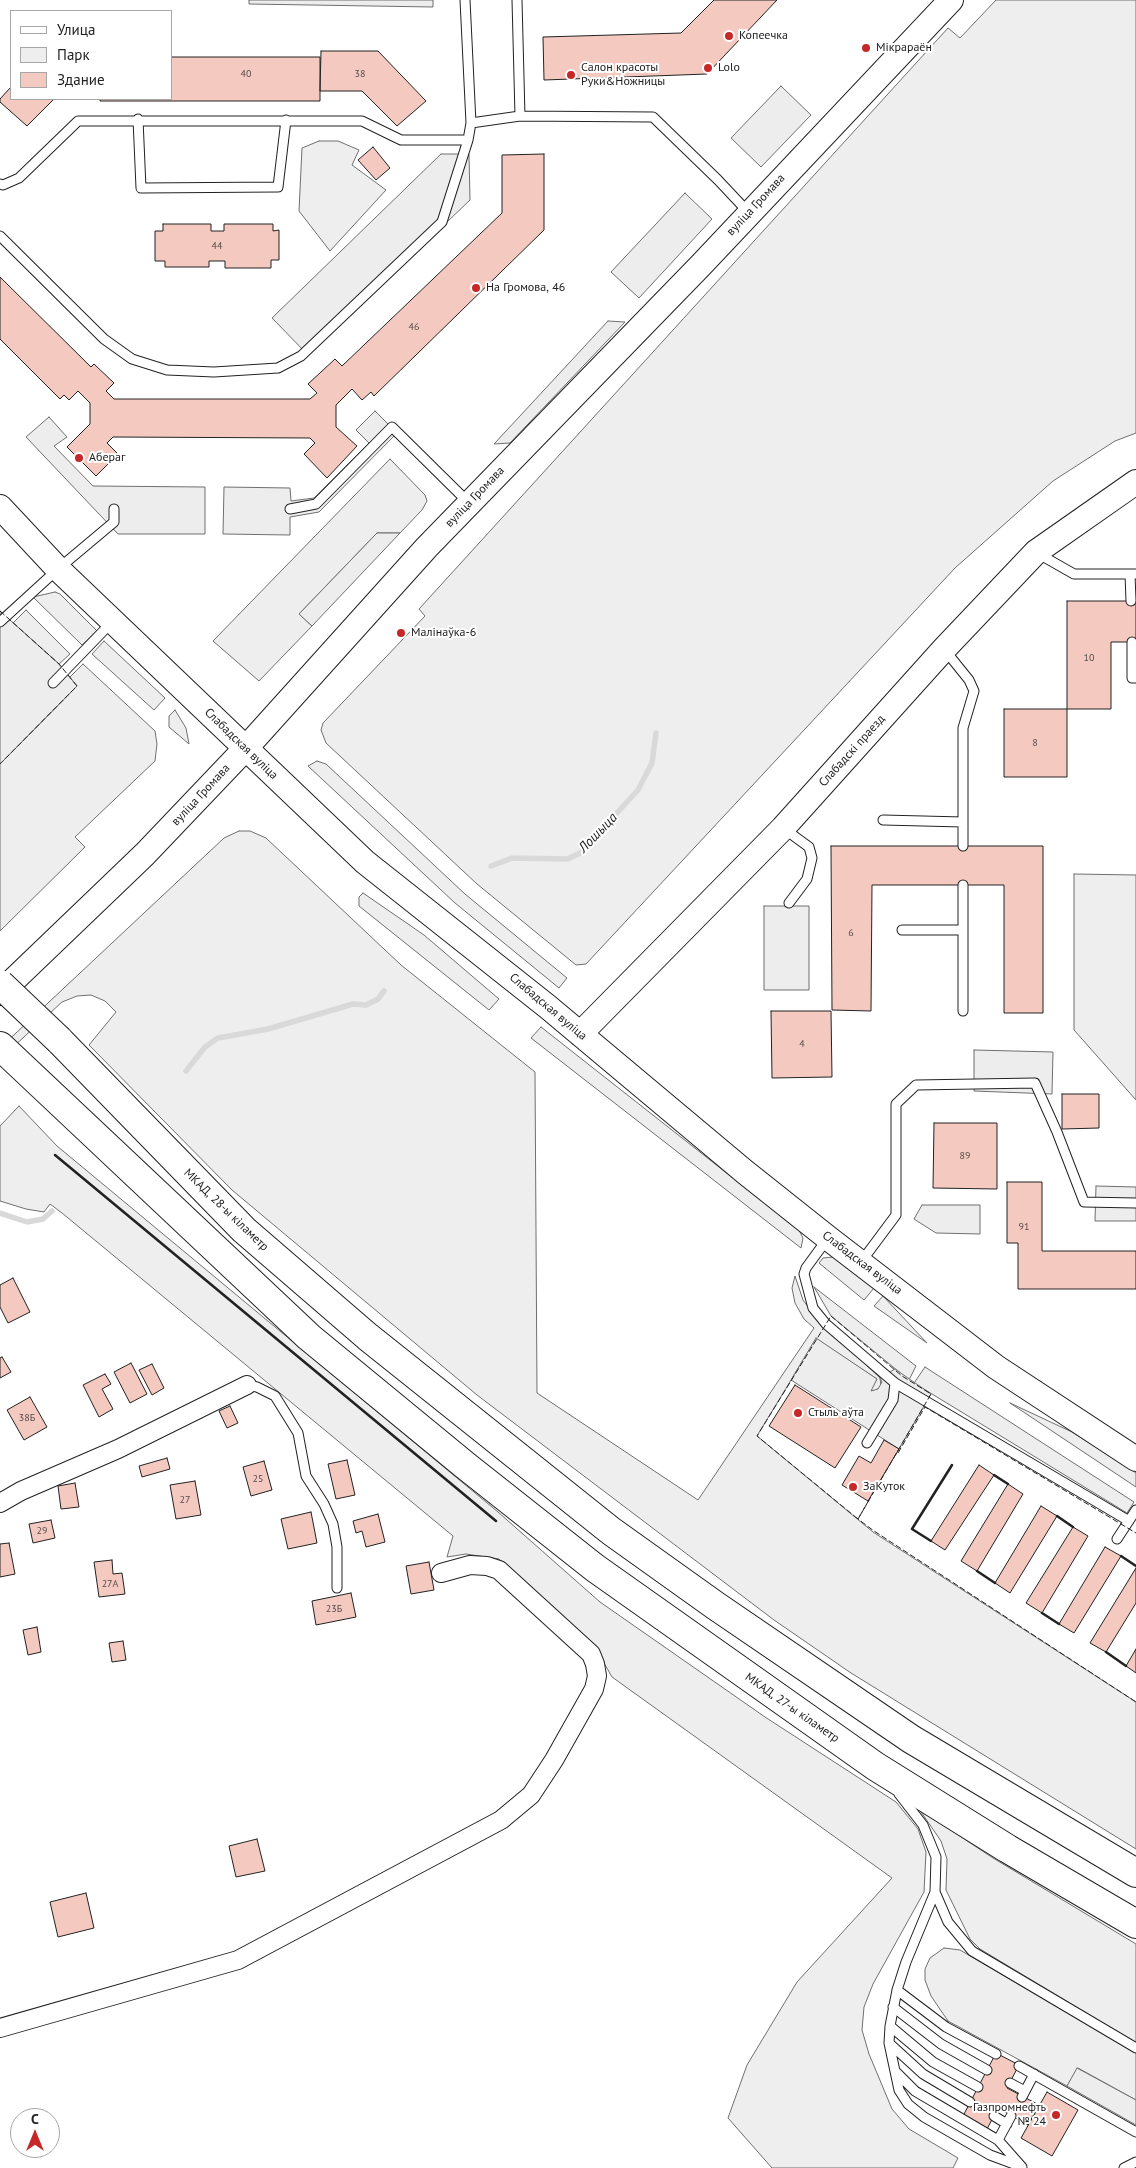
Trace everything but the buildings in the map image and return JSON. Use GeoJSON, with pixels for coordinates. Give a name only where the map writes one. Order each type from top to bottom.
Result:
{"type":"FeatureCollection","features":[{"type":"Feature","properties":{"kind":"highway","name":"МКАД, 28-ы кіламетр"},"geometry":{"type":"LineString","coordinates":[[0,984],[59,1040],[244,1230],[368,1337],[611,1531],[732,1617],[911,1739],[1136,1874]]}},
{"type":"Feature","properties":{"kind":"highway","name":"МКАД, 27-ы кіламетр"},"geometry":{"type":"LineString","coordinates":[[0,1046],[309,1337],[466,1466],[595,1568],[874,1766],[1008,1849],[1136,1924]]}},
{"type":"Feature","properties":{"kind":"main road","name":"вуліца Громава"},"geometry":{"type":"LineString","coordinates":[[0,994],[145,854],[245,749],[427,547],[749,214],[951,0]]}},
{"type":"Feature","properties":{"kind":"main road","name":"Слабадскі праезд"},"geometry":{"type":"LineString","coordinates":[[580,1034],[783,828],[944,649],[1036,552],[1136,482]]}},
{"type":"Feature","properties":{"kind":"main road","name":"Слабадская вуліца"},"geometry":{"type":"LineString","coordinates":[[0,507],[58,569],[365,862],[580,1034],[745,1172],[828,1238],[996,1367],[1136,1459]]}},
{"type":"Feature","properties":{"kind":"street"},"geometry":{"type":"LineString","coordinates":[[0,1504],[21,1491],[118,1449],[247,1385]]}},
{"type":"Feature","properties":{"kind":"street"},"geometry":{"type":"LineString","coordinates":[[0,2028],[238,1960],[501,1820],[531,1795],[554,1760],[594,1689],[597,1676],[596,1664],[591,1654],[499,1570],[487,1566],[470,1565],[441,1573]]}},
{"type":"Feature","properties":{"kind":"lane"},"geometry":{"type":"LineString","coordinates":[[0,236],[104,339],[132,358],[167,370],[214,372],[278,368],[301,356],[442,222],[468,140],[471,123],[465,0]]}},
{"type":"Feature","properties":{"kind":"lane"},"geometry":{"type":"LineString","coordinates":[[518,0],[520,116]]}},
{"type":"Feature","properties":{"kind":"lane"},"geometry":{"type":"LineString","coordinates":[[471,123],[520,116],[652,117],[718,180],[749,214]]}},
{"type":"Feature","properties":{"kind":"lane"},"geometry":{"type":"LineString","coordinates":[[0,184],[3,185],[20,178],[78,121],[138,119],[362,121],[401,140],[468,140]]}},
{"type":"Feature","properties":{"kind":"lane"},"geometry":{"type":"LineString","coordinates":[[138,119],[141,188],[278,187],[286,120]]}},
{"type":"Feature","properties":{"kind":"lane"},"geometry":{"type":"LineString","coordinates":[[290,509],[316,504],[392,427],[470,503]]}},
{"type":"Feature","properties":{"kind":"lane"},"geometry":{"type":"LineString","coordinates":[[0,622],[58,569],[114,522],[114,509]]}},
{"type":"Feature","properties":{"kind":"lane"},"geometry":{"type":"LineString","coordinates":[[1036,552],[1074,574],[1133,574],[1131,601]]}},
{"type":"Feature","properties":{"kind":"lane"},"geometry":{"type":"LineString","coordinates":[[53,683],[113,621]]}},
{"type":"Feature","properties":{"kind":"lane"},"geometry":{"type":"LineString","coordinates":[[1132,642],[1132,678],[1136,678]]}},
{"type":"Feature","properties":{"kind":"lane"},"geometry":{"type":"LineString","coordinates":[[944,649],[969,680],[974,691],[963,728],[963,846]]}},
{"type":"Feature","properties":{"kind":"lane"},"geometry":{"type":"LineString","coordinates":[[882,820],[963,822]]}},
{"type":"Feature","properties":{"kind":"lane"},"geometry":{"type":"LineString","coordinates":[[783,828],[809,848],[812,858],[807,879],[789,903]]}},
{"type":"Feature","properties":{"kind":"lane"},"geometry":{"type":"LineString","coordinates":[[963,885],[963,1011]]}},
{"type":"Feature","properties":{"kind":"lane"},"geometry":{"type":"LineString","coordinates":[[902,930],[963,930]]}},
{"type":"Feature","properties":{"kind":"lane"},"geometry":{"type":"LineString","coordinates":[[860,1262],[896,1215],[896,1104],[916,1085],[1035,1083],[1057,1132],[1084,1202],[1136,1203]]}},
{"type":"Feature","properties":{"kind":"lane"},"geometry":{"type":"LineString","coordinates":[[828,1238],[806,1268],[804,1274],[813,1308],[826,1324],[895,1383],[1129,1522]]}},
{"type":"Feature","properties":{"kind":"lane"},"geometry":{"type":"LineString","coordinates":[[867,1443],[893,1400],[895,1383]]}},
{"type":"Feature","properties":{"kind":"lane"},"geometry":{"type":"LineString","coordinates":[[247,1385],[257,1386],[275,1396],[298,1433],[306,1476],[324,1504],[333,1524],[337,1547],[336,1588]]}},
{"type":"Feature","properties":{"kind":"lane"},"geometry":{"type":"LineString","coordinates":[[1117,1538],[1136,1510]]}},
{"type":"Feature","properties":{"kind":"lane"},"geometry":{"type":"LineString","coordinates":[[874,1766],[908,1804],[930,1839],[936,1857],[935,1892],[906,1962],[893,2007],[889,2043],[899,2090],[908,2104],[924,2117],[990,2155],[1023,2167]]}},
{"type":"Feature","properties":{"kind":"lane"},"geometry":{"type":"LineString","coordinates":[[935,1892],[948,1922],[972,1952],[1136,2048]]}},
{"type":"Feature","properties":{"kind":"lane"},"geometry":{"type":"LineString","coordinates":[[897,1990],[946,2026],[996,2054]]}},
{"type":"Feature","properties":{"kind":"lane"},"geometry":{"type":"LineString","coordinates":[[893,2007],[941,2044],[987,2070]]}},
{"type":"Feature","properties":{"kind":"lane"},"geometry":{"type":"LineString","coordinates":[[890,2026],[933,2062],[978,2087]]}},
{"type":"Feature","properties":{"kind":"lane"},"geometry":{"type":"LineString","coordinates":[[889,2043],[923,2074],[970,2102]]}},
{"type":"Feature","properties":{"kind":"lane"},"geometry":{"type":"LineString","coordinates":[[1019,2066],[1136,2132]]}},
{"type":"Feature","properties":{"kind":"lane"},"geometry":{"type":"LineString","coordinates":[[893,2069],[915,2092],[998,2140],[1023,2167]]}},
{"type":"Feature","properties":{"kind":"lane"},"geometry":{"type":"LineString","coordinates":[[1010,2083],[1023,2094],[1034,2074]]}},
{"type":"Feature","properties":{"kind":"lane"},"geometry":{"type":"LineString","coordinates":[[994,2116],[1009,2120],[998,2140]]}},
{"type":"Feature","properties":{"kind":"lane"},"geometry":{"type":"LineString","coordinates":[[1124,2168],[1136,2162]]}},
{"type":"Feature","properties":{"kind":"green space"},"geometry":{"type":"Polygon","coordinates":[[[996,0],[1136,0],[1136,433],[1115,441],[1053,481],[955,568],[586,964],[576,965],[477,884],[326,743],[321,730],[323,723],[425,616],[419,609],[948,28],[960,38],[996,0]]]}},
{"type":"Feature","properties":{"kind":"green space"},"geometry":{"type":"Polygon","coordinates":[[[319,141],[338,141],[359,150],[352,165],[386,190],[330,251],[299,211],[302,148],[319,141]]]}},
{"type":"Feature","properties":{"kind":"green space"},"geometry":{"type":"Polygon","coordinates":[[[390,459],[425,495],[427,501],[422,510],[400,533],[377,533],[299,614],[312,626],[259,681],[213,641],[390,459]]]}},
{"type":"Feature","properties":{"kind":"green space"},"geometry":{"type":"Polygon","coordinates":[[[55,592],[60,594],[97,631],[82,645],[33,597],[55,592]]]}},
{"type":"Feature","properties":{"kind":"green space"},"geometry":{"type":"Polygon","coordinates":[[[26,610],[70,654],[59,664],[13,623],[26,610]]]}},
{"type":"Feature","properties":{"kind":"green space"},"geometry":{"type":"Polygon","coordinates":[[[104,641],[165,698],[154,710],[92,654],[104,641]]]}},
{"type":"Feature","properties":{"kind":"green space"},"geometry":{"type":"Polygon","coordinates":[[[83,664],[155,731],[157,744],[155,761],[75,837],[85,847],[0,931],[0,764],[77,686],[69,678],[83,664]]]}},
{"type":"Feature","properties":{"kind":"green space"},"geometry":{"type":"Polygon","coordinates":[[[175,710],[186,728],[189,744],[169,727],[169,716],[175,710]]]}},
{"type":"Feature","properties":{"kind":"green space"},"geometry":{"type":"Polygon","coordinates":[[[317,761],[326,764],[465,894],[567,978],[559,988],[455,903],[308,766],[317,761]]]}},
{"type":"Feature","properties":{"kind":"green space"},"geometry":{"type":"Polygon","coordinates":[[[239,831],[250,831],[266,838],[401,965],[535,1072],[537,1393],[698,1500],[814,1328],[804,1319],[795,1303],[792,1288],[795,1276],[803,1300],[814,1315],[880,1378],[881,1386],[875,1391],[870,1391],[877,1379],[816,1339],[757,1436],[873,1532],[1136,1702],[1136,1849],[851,1673],[774,1620],[477,1395],[232,1190],[89,1045],[116,1012],[105,1001],[91,995],[77,996],[62,1002],[0,1059],[0,1048],[224,838],[239,831]]]}},
{"type":"Feature","properties":{"kind":"green space"},"geometry":{"type":"Polygon","coordinates":[[[1074,874],[1136,875],[1136,1100],[1074,1030],[1074,874]]]}},
{"type":"Feature","properties":{"kind":"green space"},"geometry":{"type":"Polygon","coordinates":[[[363,893],[424,935],[499,999],[489,1010],[359,906],[359,897],[363,893]]]}},
{"type":"Feature","properties":{"kind":"green space"},"geometry":{"type":"Polygon","coordinates":[[[541,1027],[799,1230],[803,1238],[801,1248],[531,1038],[541,1027]]]}},
{"type":"Feature","properties":{"kind":"green space"},"geometry":{"type":"Polygon","coordinates":[[[19,1106],[57,1146],[498,1512],[600,1602],[765,1717],[896,1802],[918,1829],[926,1852],[924,1892],[873,1984],[864,2007],[862,2030],[869,2054],[892,2109],[909,2129],[958,2158],[953,2168],[772,2168],[728,2118],[747,2065],[797,1982],[892,1878],[612,1677],[595,1647],[499,1559],[466,1554],[447,1557],[453,1536],[62,1213],[50,1204],[44,1212],[0,1201],[0,1126],[19,1106]]]}},
{"type":"Feature","properties":{"kind":"green space"},"geometry":{"type":"Polygon","coordinates":[[[833,1257],[874,1288],[864,1300],[819,1263],[823,1258],[833,1257]]]}},
{"type":"Feature","properties":{"kind":"green space"},"geometry":{"type":"Polygon","coordinates":[[[814,1287],[916,1366],[909,1380],[831,1316],[814,1287]]]}},
{"type":"Feature","properties":{"kind":"green space"},"geometry":{"type":"Polygon","coordinates":[[[883,1296],[927,1343],[874,1306],[883,1296]]]}},
{"type":"Feature","properties":{"kind":"green space"},"geometry":{"type":"Polygon","coordinates":[[[925,1367],[1134,1502],[1127,1513],[914,1383],[925,1367]]]}},
{"type":"Feature","properties":{"kind":"green space"},"geometry":{"type":"Polygon","coordinates":[[[1010,1403],[1072,1432],[1136,1473],[1136,1487],[1010,1403]]]}},
{"type":"Feature","properties":{"kind":"green space"},"geometry":{"type":"Polygon","coordinates":[[[919,1809],[993,1858],[1136,1944],[1136,2043],[980,1949],[970,1939],[946,1890],[947,1859],[941,1841],[919,1809]]]}},
{"type":"Feature","properties":{"kind":"green space"},"geometry":{"type":"Polygon","coordinates":[[[944,1948],[960,1950],[1136,2053],[1136,2100],[1078,2068],[1067,2086],[948,2021],[931,1996],[925,1980],[925,1969],[930,1958],[944,1948]]]}},
{"type":"Feature","properties":{"kind":"shaded area"},"geometry":{"type":"Polygon","coordinates":[[[249,0],[433,0],[433,7],[249,4],[249,0]]]}},
{"type":"Feature","properties":{"kind":"shaded area"},"geometry":{"type":"Polygon","coordinates":[[[781,86],[811,115],[761,167],[731,138],[781,86]]]}},
{"type":"Feature","properties":{"kind":"shaded area"},"geometry":{"type":"Polygon","coordinates":[[[441,154],[469,154],[470,200],[308,355],[272,318],[441,154]]]}},
{"type":"Feature","properties":{"kind":"shaded area"},"geometry":{"type":"Polygon","coordinates":[[[685,193],[712,219],[639,298],[611,272],[685,193]]]}},
{"type":"Feature","properties":{"kind":"shaded area"},"geometry":{"type":"Polygon","coordinates":[[[608,321],[625,322],[510,443],[494,444],[608,321]]]}},
{"type":"Feature","properties":{"kind":"shaded area"},"geometry":{"type":"Polygon","coordinates":[[[375,411],[397,433],[319,512],[290,517],[290,535],[223,534],[224,487],[290,488],[291,501],[314,498],[369,443],[356,430],[375,411]]]}},
{"type":"Feature","properties":{"kind":"shaded area"},"geometry":{"type":"Polygon","coordinates":[[[49,417],[67,437],[54,446],[93,486],[205,487],[205,534],[118,534],[26,437],[49,417]]]}},
{"type":"Feature","properties":{"kind":"shaded area"},"geometry":{"type":"Polygon","coordinates":[[[377,533],[400,533],[312,626],[299,614],[377,533]]]}},
{"type":"Feature","properties":{"kind":"shaded area"},"geometry":{"type":"Polygon","coordinates":[[[0,611],[59,664],[77,686],[0,764],[0,611]]]}},
{"type":"Feature","properties":{"kind":"shaded area"},"geometry":{"type":"Polygon","coordinates":[[[764,906],[809,906],[809,990],[764,990],[764,906]]]}},
{"type":"Feature","properties":{"kind":"shaded area"},"geometry":{"type":"Polygon","coordinates":[[[974,1050],[1053,1052],[1052,1094],[974,1091],[974,1050]]]}},
{"type":"Feature","properties":{"kind":"shaded area"},"geometry":{"type":"Polygon","coordinates":[[[1096,1186],[1136,1187],[1136,1221],[1095,1221],[1096,1186]]]}},
{"type":"Feature","properties":{"kind":"shaded area"},"geometry":{"type":"Polygon","coordinates":[[[922,1205],[980,1205],[980,1234],[936,1233],[914,1219],[922,1205]]]}},
{"type":"Feature","properties":{"kind":"shaded area"},"geometry":{"type":"Polygon","coordinates":[[[816,1338],[877,1379],[871,1391],[878,1389],[882,1382],[880,1378],[895,1369],[931,1394],[899,1449],[791,1380],[816,1338]]]}},
{"type":"Feature","properties":{"kind":"shaded area"},"geometry":{"type":"Polygon","coordinates":[[[1077,2068],[1136,2100],[1136,2125],[1067,2086],[1077,2068]]]}},
{"type":"Feature","properties":{"kind":"waterway","name":"Лошыца"},"geometry":{"type":"LineString","coordinates":[[491,866],[512,858],[568,859],[580,853],[638,790],[652,763],[656,733]]}},
{"type":"Feature","properties":{"kind":"waterway","name":"Лошыца"},"geometry":{"type":"LineString","coordinates":[[186,1071],[205,1047],[218,1038],[268,1029],[353,1004],[366,1005],[378,999],[384,991]]}},
{"type":"Feature","properties":{"kind":"waterway","name":"Лошыца"},"geometry":{"type":"LineString","coordinates":[[0,1213],[27,1222],[43,1219],[52,1211]]}},
{"type":"Feature","properties":{"kind":"fence"},"geometry":{"type":"LineString","coordinates":[[0,611],[59,664],[77,686],[0,764]]}},
{"type":"Feature","properties":{"kind":"fence"},"geometry":{"type":"LineString","coordinates":[[831,1316],[902,1376],[931,1394],[858,1519],[757,1436],[831,1316]]}},
{"type":"Feature","properties":{"kind":"fence"},"geometry":{"type":"LineString","coordinates":[[898,1453],[925,1407],[1136,1533]]}},
{"type":"Feature","properties":{"kind":"fence"},"geometry":{"type":"LineString","coordinates":[[869,1500],[858,1519],[1136,1702]]}},
{"type":"Feature","properties":{"kind":"wall"},"geometry":{"type":"LineString","coordinates":[[55,1155],[496,1521]]}},
{"type":"Feature","properties":{"kind":"wall"},"geometry":{"type":"LineString","coordinates":[[931,1541],[912,1529],[952,1465]]}},
{"type":"Feature","properties":{"kind":"wall"},"geometry":{"type":"LineString","coordinates":[[994,1475],[1008,1484]]}},
{"type":"Feature","properties":{"kind":"wall"},"geometry":{"type":"LineString","coordinates":[[1057,1516],[1073,1527]]}},
{"type":"Feature","properties":{"kind":"wall"},"geometry":{"type":"LineString","coordinates":[[1121,1556],[1136,1566]]}},
{"type":"Feature","properties":{"kind":"wall"},"geometry":{"type":"LineString","coordinates":[[977,1571],[995,1583]]}},
{"type":"Feature","properties":{"kind":"wall"},"geometry":{"type":"LineString","coordinates":[[1042,1613],[1059,1624]]}},
{"type":"Feature","properties":{"kind":"wall"},"geometry":{"type":"LineString","coordinates":[[1106,1652],[1126,1666]]}},
{"type":"Feature","properties":{"kind":"place","name":"Копеечка"},"geometry":{"type":"Point","coordinates":[729,36]}},
{"type":"Feature","properties":{"kind":"place","name":"Мікрараён"},"geometry":{"type":"Point","coordinates":[866,48]}},
{"type":"Feature","properties":{"kind":"place","name":"Lolo"},"geometry":{"type":"Point","coordinates":[708,68]}},
{"type":"Feature","properties":{"kind":"place","name":"Салон красоты Руки&Ножницы"},"geometry":{"type":"Point","coordinates":[571,75]}},
{"type":"Feature","properties":{"kind":"place","name":"На Громова, 46"},"geometry":{"type":"Point","coordinates":[476,288]}},
{"type":"Feature","properties":{"kind":"place","name":"Абераг"},"geometry":{"type":"Point","coordinates":[79,458]}},
{"type":"Feature","properties":{"kind":"place","name":"Малінаўка-6"},"geometry":{"type":"Point","coordinates":[401,633]}},
{"type":"Feature","properties":{"kind":"place","name":"Стыль аўта"},"geometry":{"type":"Point","coordinates":[798,1413]}},
{"type":"Feature","properties":{"kind":"place","name":"ЗаКуток"},"geometry":{"type":"Point","coordinates":[853,1487]}},
{"type":"Feature","properties":{"kind":"place","name":"Газпромнефть № 24"},"geometry":{"type":"Point","coordinates":[1056,2115]}}]}
